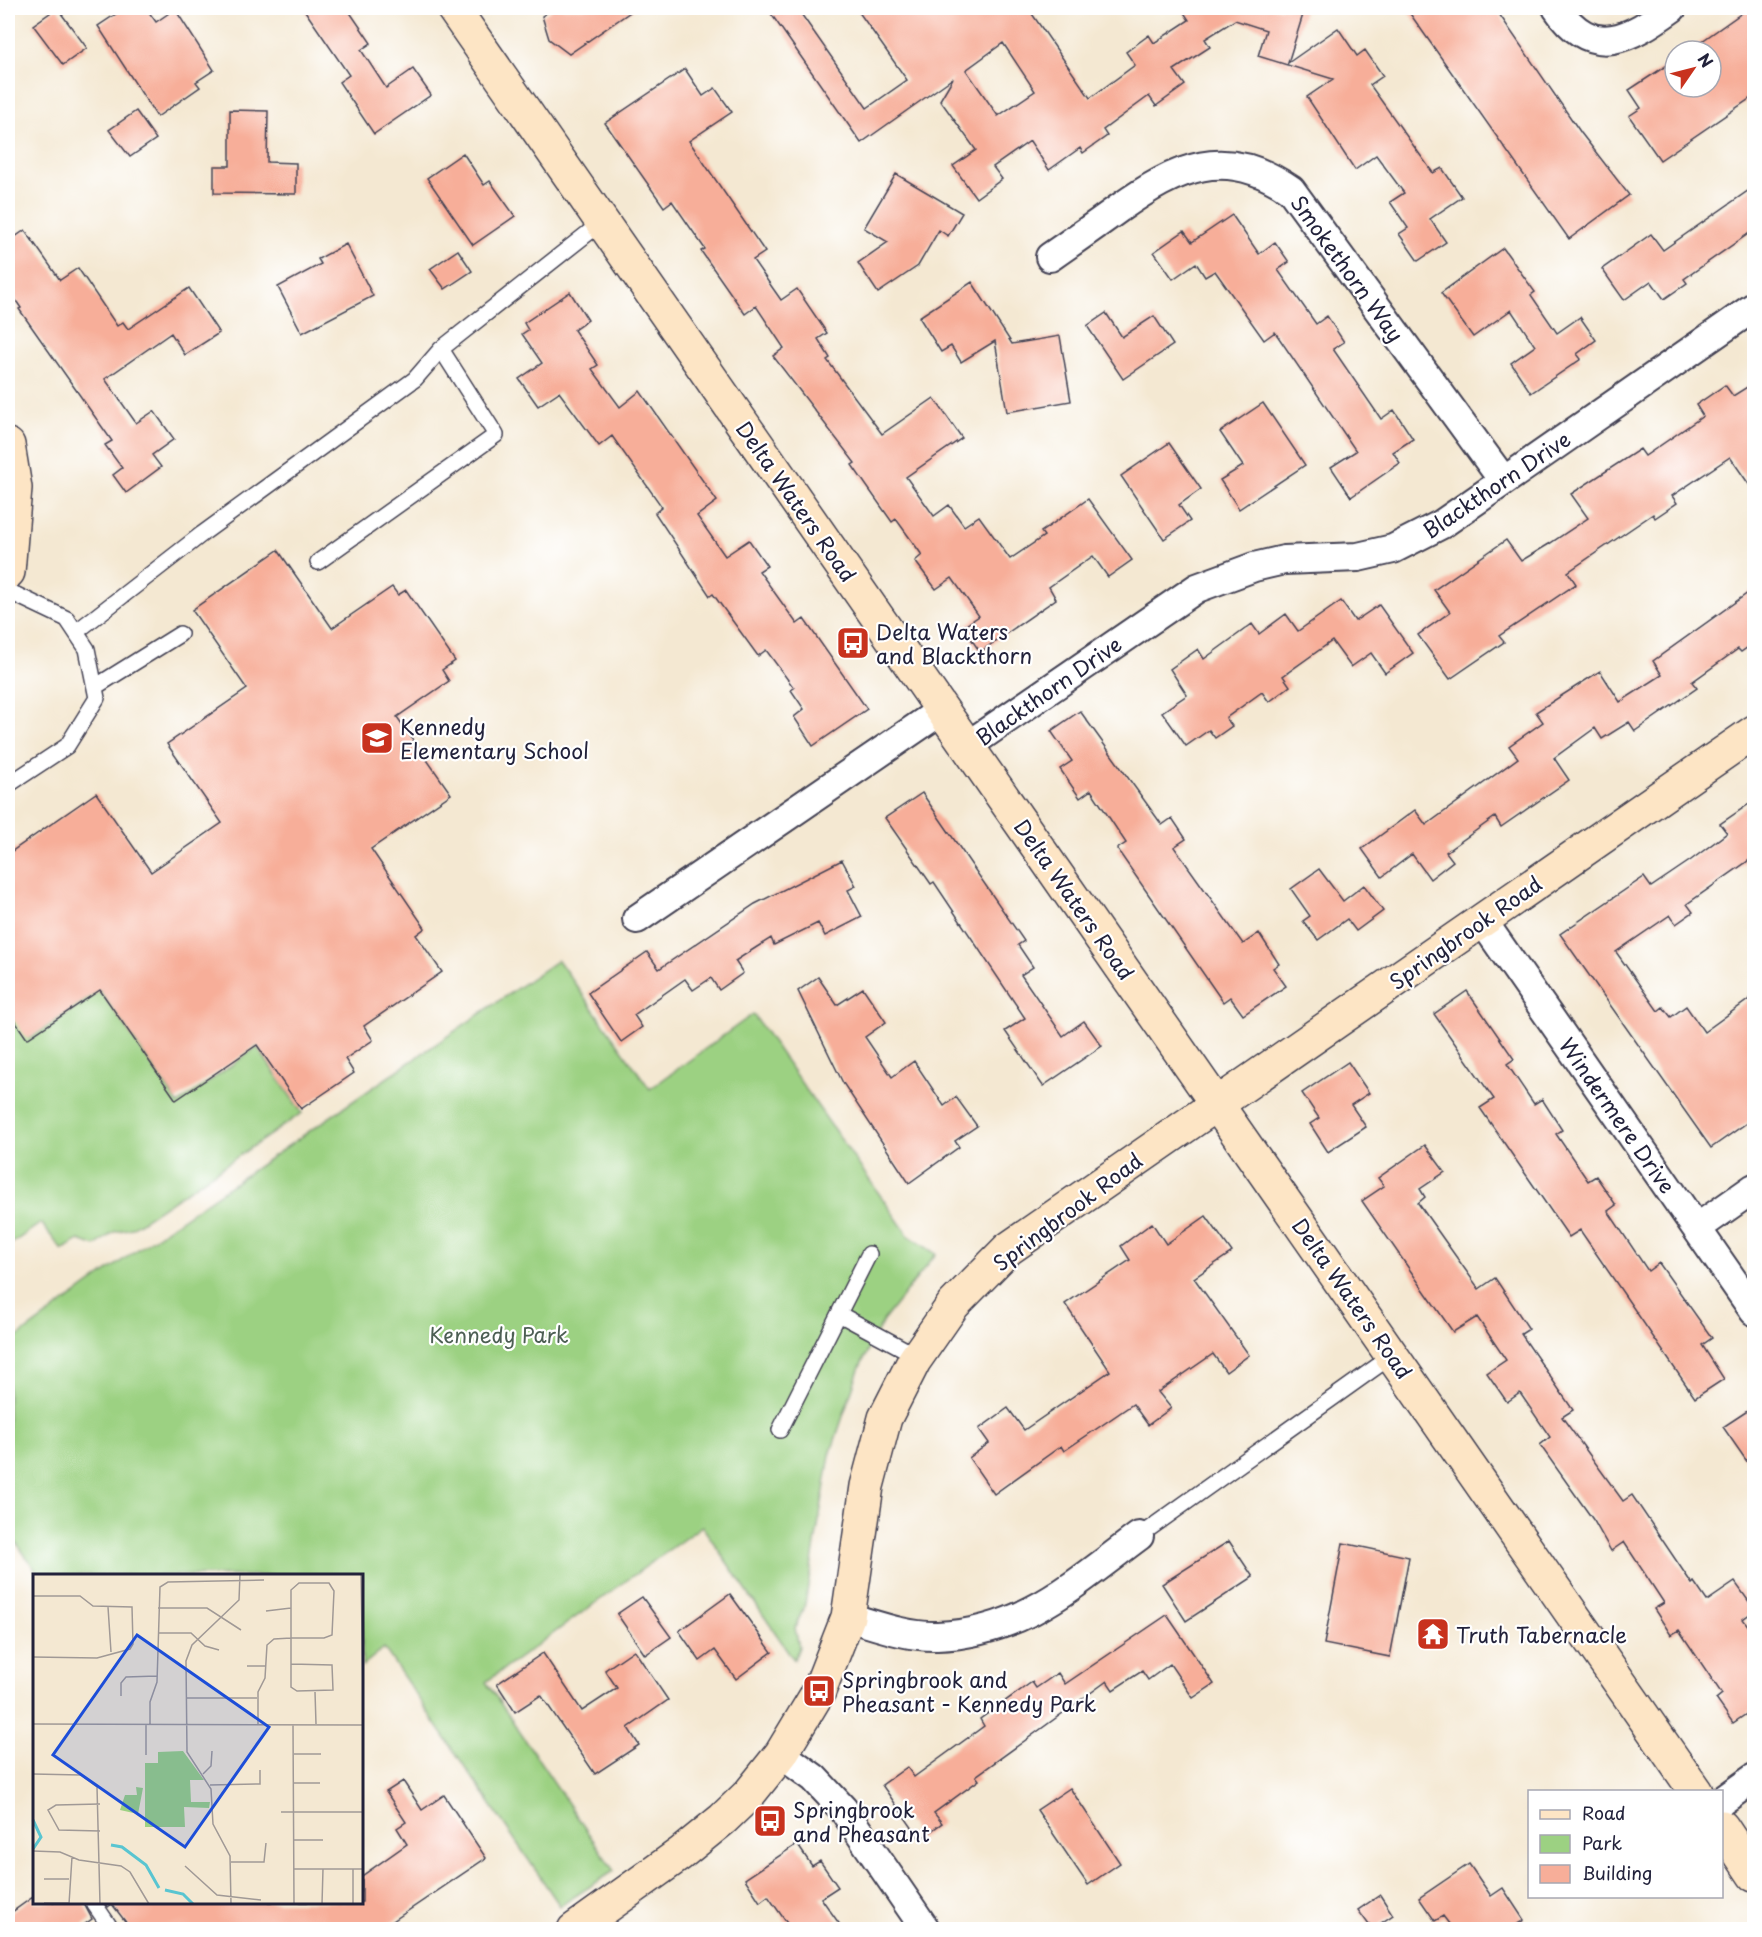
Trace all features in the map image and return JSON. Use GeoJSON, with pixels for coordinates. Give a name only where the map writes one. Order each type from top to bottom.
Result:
{"type":"FeatureCollection","features":[{"type":"Feature","properties":{"kind":"main road","name":"Delta Waters Road"},"geometry":{"type":"LineString","coordinates":[[453,8],[1695,1790]]}},
{"type":"Feature","properties":{"kind":"main road"},"geometry":{"type":"LineString","coordinates":[[8,445],[15,488],[8,572]]}},
{"type":"Feature","properties":{"kind":"main road","name":"Springbrook Road"},"geometry":{"type":"LineString","coordinates":[[574,1929],[723,1819],[749,1794],[781,1754],[819,1691],[848,1617],[867,1486],[885,1418],[917,1356],[953,1305],[1008,1249],[1755,732]]}},
{"type":"Feature","properties":{"kind":"main road"},"geometry":{"type":"LineString","coordinates":[[1723,1828],[1755,1875]]}},
{"type":"Feature","properties":{"kind":"street"},"geometry":{"type":"LineString","coordinates":[[1557,8],[1578,33],[1596,39],[1618,39],[1646,26],[1672,8]]}},
{"type":"Feature","properties":{"kind":"street","name":"Smokethorn Way"},"geometry":{"type":"LineString","coordinates":[[1050,257],[1154,184],[1180,171],[1204,164],[1227,165],[1271,176],[1291,190],[1503,480]]}},
{"type":"Feature","properties":{"kind":"street","name":"Blackthorn Drive"},"geometry":{"type":"LineString","coordinates":[[968,746],[1197,588],[1254,567],[1284,560],[1358,557],[1393,549],[1442,524],[1755,307]]}},
{"type":"Feature","properties":{"kind":"street"},"geometry":{"type":"LineString","coordinates":[[637,919],[942,710]]}},
{"type":"Feature","properties":{"kind":"street","name":"Windermere Drive"},"geometry":{"type":"LineString","coordinates":[[1482,920],[1755,1311]]}},
{"type":"Feature","properties":{"kind":"street"},"geometry":{"type":"LineString","coordinates":[[1697,1228],[1755,1188]]}},
{"type":"Feature","properties":{"kind":"street"},"geometry":{"type":"LineString","coordinates":[[848,1617],[890,1630],[936,1636],[984,1630],[1029,1614],[1139,1536]]}},
{"type":"Feature","properties":{"kind":"street"},"geometry":{"type":"LineString","coordinates":[[781,1754],[814,1778],[843,1809],[926,1929]]}},
{"type":"Feature","properties":{"kind":"street"},"geometry":{"type":"LineString","coordinates":[[1723,1800],[1755,1778]]}},
{"type":"Feature","properties":{"kind":"lane"},"geometry":{"type":"LineString","coordinates":[[76,632],[202,534],[415,378],[441,349],[602,222]]}},
{"type":"Feature","properties":{"kind":"lane"},"geometry":{"type":"LineString","coordinates":[[318,562],[496,435],[441,349]]}},
{"type":"Feature","properties":{"kind":"lane"},"geometry":{"type":"LineString","coordinates":[[8,591],[67,619],[87,649],[97,698],[67,746],[8,785]]}},
{"type":"Feature","properties":{"kind":"lane"},"geometry":{"type":"LineString","coordinates":[[95,687],[180,634]]}},
{"type":"Feature","properties":{"kind":"lane"},"geometry":{"type":"LineString","coordinates":[[780,1430],[869,1254]]}},
{"type":"Feature","properties":{"kind":"lane"},"geometry":{"type":"LineString","coordinates":[[839,1314],[917,1356]]}},
{"type":"Feature","properties":{"kind":"lane"},"geometry":{"type":"LineString","coordinates":[[1139,1536],[1393,1355]]}},
{"type":"Feature","properties":{"kind":"lane"},"geometry":{"type":"LineString","coordinates":[[94,1904],[112,1929]]}},
{"type":"Feature","properties":{"kind":"green space","name":"Kennedy Park"},"geometry":{"type":"Polygon","coordinates":[[[558,960],[650,1089],[753,1014],[908,1235],[936,1254],[883,1321],[859,1369],[830,1455],[805,1604],[795,1628],[799,1647],[794,1660],[702,1526],[486,1682],[614,1871],[560,1906],[384,1648],[363,1665],[363,1574],[38,1574],[8,1531],[8,1344],[131,1254],[558,960]]]}},
{"type":"Feature","properties":{"kind":"green space"},"geometry":{"type":"Polygon","coordinates":[[[100,990],[178,1104],[257,1047],[302,1113],[132,1228],[114,1232],[95,1246],[79,1240],[62,1250],[41,1223],[8,1246],[8,1007],[30,1039],[100,990]]]}},
{"type":"Feature","properties":{"kind":"building"},"geometry":{"type":"Polygon","coordinates":[[[57,8],[87,48],[63,65],[33,25],[57,8]]]}},
{"type":"Feature","properties":{"kind":"building"},"geometry":{"type":"Polygon","coordinates":[[[125,8],[146,8],[156,22],[175,9],[214,70],[196,82],[200,87],[157,117],[98,26],[125,8]]]}},
{"type":"Feature","properties":{"kind":"building"},"geometry":{"type":"Polygon","coordinates":[[[303,8],[347,8],[371,43],[361,50],[386,88],[413,69],[431,95],[374,134],[339,82],[349,75],[303,8]]]}},
{"type":"Feature","properties":{"kind":"building"},"geometry":{"type":"Polygon","coordinates":[[[554,8],[636,8],[569,54],[549,39],[542,16],[554,8]]]}},
{"type":"Feature","properties":{"kind":"building"},"geometry":{"type":"Polygon","coordinates":[[[767,8],[797,8],[867,108],[907,80],[856,8],[1028,8],[1090,98],[1135,65],[1126,52],[1149,35],[1154,43],[1189,20],[1181,8],[1305,8],[1288,63],[1338,28],[1357,56],[1365,50],[1383,76],[1370,85],[1433,173],[1442,168],[1462,197],[1430,219],[1446,242],[1418,261],[1399,234],[1408,228],[1390,202],[1404,193],[1376,155],[1355,170],[1307,97],[1333,79],[1258,56],[1266,30],[1235,20],[1205,39],[1210,47],[1174,70],[1185,85],[1156,106],[1149,96],[1103,130],[1107,136],[1083,153],[1080,148],[1049,170],[1030,141],[993,167],[1002,179],[976,198],[953,166],[976,150],[940,100],[953,78],[861,143],[767,8]],[[1003,43],[966,70],[998,116],[1035,91],[1003,43]]]}},
{"type":"Feature","properties":{"kind":"building"},"geometry":{"type":"Polygon","coordinates":[[[1406,8],[1495,8],[1581,133],[1629,195],[1569,239],[1406,8]]]}},
{"type":"Feature","properties":{"kind":"building"},"geometry":{"type":"Polygon","coordinates":[[[1749,8],[1755,8],[1755,95],[1660,160],[1629,116],[1641,108],[1629,90],[1663,68],[1663,99],[1723,99],[1723,39],[1705,39],[1749,8]]]}},
{"type":"Feature","properties":{"kind":"building"},"geometry":{"type":"Polygon","coordinates":[[[685,69],[703,96],[715,88],[732,112],[689,141],[765,252],[753,260],[781,300],[797,289],[827,333],[818,339],[830,358],[827,360],[882,434],[934,398],[962,438],[906,477],[934,516],[949,505],[964,526],[979,516],[1010,559],[1044,536],[1041,532],[1088,499],[1132,560],[1108,577],[1093,556],[1049,587],[1056,599],[980,652],[963,627],[979,616],[952,578],[936,589],[915,561],[922,555],[896,519],[892,522],[852,465],[855,463],[773,356],[784,348],[756,306],[745,314],[701,251],[705,249],[672,201],[664,207],[605,123],[685,69]]]}},
{"type":"Feature","properties":{"kind":"building"},"geometry":{"type":"Polygon","coordinates":[[[230,110],[268,111],[267,162],[296,163],[296,194],[214,193],[214,166],[230,166],[230,110]]]}},
{"type":"Feature","properties":{"kind":"building"},"geometry":{"type":"Polygon","coordinates":[[[136,111],[156,139],[130,157],[109,130],[136,111]]]}},
{"type":"Feature","properties":{"kind":"building"},"geometry":{"type":"Polygon","coordinates":[[[463,153],[484,185],[490,181],[515,216],[473,245],[427,178],[463,153]]]}},
{"type":"Feature","properties":{"kind":"building"},"geometry":{"type":"Polygon","coordinates":[[[896,174],[962,213],[948,236],[939,230],[918,266],[878,293],[858,263],[888,242],[864,228],[896,174]]]}},
{"type":"Feature","properties":{"kind":"building"},"geometry":{"type":"Polygon","coordinates":[[[1755,186],[1755,229],[1684,279],[1687,283],[1664,299],[1651,281],[1624,300],[1602,269],[1651,234],[1663,250],[1755,186]]]}},
{"type":"Feature","properties":{"kind":"building"},"geometry":{"type":"Polygon","coordinates":[[[1232,215],[1259,254],[1275,242],[1289,262],[1278,270],[1316,324],[1327,316],[1344,342],[1333,349],[1381,419],[1394,410],[1413,439],[1393,452],[1400,463],[1351,497],[1331,467],[1356,451],[1275,332],[1264,340],[1215,271],[1205,277],[1196,263],[1173,279],[1154,252],[1184,231],[1192,242],[1232,215]]]}},
{"type":"Feature","properties":{"kind":"building"},"geometry":{"type":"Polygon","coordinates":[[[25,230],[60,280],[78,268],[117,326],[123,322],[128,329],[189,288],[219,333],[185,355],[171,333],[105,379],[136,423],[154,411],[174,439],[152,455],[161,467],[126,493],[113,475],[122,468],[105,445],[112,441],[19,309],[21,308],[8,289],[8,242],[25,230]]]}},
{"type":"Feature","properties":{"kind":"building"},"geometry":{"type":"Polygon","coordinates":[[[346,244],[373,296],[302,333],[278,287],[321,264],[318,259],[346,244]]]}},
{"type":"Feature","properties":{"kind":"building"},"geometry":{"type":"Polygon","coordinates":[[[1503,248],[1535,292],[1531,295],[1557,333],[1580,317],[1596,340],[1577,354],[1581,359],[1531,393],[1511,363],[1535,346],[1511,310],[1473,337],[1441,293],[1503,248]]]}},
{"type":"Feature","properties":{"kind":"building"},"geometry":{"type":"Polygon","coordinates":[[[458,250],[472,271],[445,289],[430,269],[458,250]]]}},
{"type":"Feature","properties":{"kind":"building"},"geometry":{"type":"Polygon","coordinates":[[[972,282],[1012,344],[1060,336],[1071,401],[1007,412],[995,341],[961,362],[951,346],[941,352],[919,317],[972,282]]]}},
{"type":"Feature","properties":{"kind":"building"},"geometry":{"type":"Polygon","coordinates":[[[570,292],[588,320],[574,330],[598,365],[592,369],[620,407],[640,391],[717,501],[697,516],[725,556],[749,540],[767,566],[759,571],[797,624],[804,619],[867,709],[813,746],[794,717],[804,709],[791,690],[794,688],[766,650],[758,656],[713,594],[710,596],[655,513],[662,507],[612,436],[599,446],[559,392],[538,406],[519,379],[542,363],[522,334],[528,330],[524,323],[570,292]]]}},
{"type":"Feature","properties":{"kind":"building"},"geometry":{"type":"Polygon","coordinates":[[[1106,313],[1122,337],[1154,316],[1173,345],[1123,379],[1087,326],[1106,313]]]}},
{"type":"Feature","properties":{"kind":"building"},"geometry":{"type":"Polygon","coordinates":[[[1755,382],[1755,493],[1730,457],[1672,496],[1677,503],[1655,518],[1653,514],[1568,572],[1576,584],[1499,636],[1504,642],[1450,679],[1418,635],[1450,612],[1434,590],[1506,540],[1521,561],[1549,544],[1588,518],[1571,494],[1640,449],[1645,456],[1703,416],[1696,405],[1725,385],[1733,396],[1755,382]]]}},
{"type":"Feature","properties":{"kind":"building"},"geometry":{"type":"Polygon","coordinates":[[[1263,403],[1305,465],[1239,509],[1220,480],[1243,466],[1220,432],[1263,403]]]}},
{"type":"Feature","properties":{"kind":"building"},"geometry":{"type":"Polygon","coordinates":[[[1169,443],[1201,489],[1179,505],[1190,521],[1164,539],[1121,476],[1169,443]]]}},
{"type":"Feature","properties":{"kind":"building","name":"Kennedy Elementary School"},"geometry":{"type":"Polygon","coordinates":[[[278,550],[332,628],[392,587],[398,595],[406,590],[455,661],[442,670],[449,681],[397,717],[451,794],[371,849],[425,928],[416,935],[442,972],[364,1026],[373,1040],[345,1059],[354,1073],[301,1109],[257,1045],[176,1100],[100,990],[27,1039],[8,1011],[8,854],[96,793],[151,872],[222,823],[167,744],[247,689],[192,610],[278,550]]]}},
{"type":"Feature","properties":{"kind":"building"},"geometry":{"type":"Polygon","coordinates":[[[1755,588],[1755,642],[1741,652],[1738,649],[1692,682],[1697,688],[1635,731],[1629,722],[1602,739],[1595,728],[1554,758],[1569,780],[1501,827],[1495,817],[1446,852],[1453,861],[1430,879],[1412,854],[1382,877],[1362,849],[1415,810],[1426,825],[1518,758],[1509,746],[1543,722],[1536,712],[1600,671],[1620,702],[1662,675],[1653,661],[1755,588]]]}},
{"type":"Feature","properties":{"kind":"building"},"geometry":{"type":"Polygon","coordinates":[[[1341,601],[1355,621],[1379,605],[1413,653],[1385,673],[1371,653],[1351,667],[1332,641],[1283,676],[1290,686],[1269,702],[1262,692],[1226,718],[1232,726],[1215,738],[1209,730],[1186,746],[1162,712],[1187,695],[1170,669],[1198,649],[1204,659],[1252,624],[1259,634],[1286,614],[1298,631],[1341,601]]]}},
{"type":"Feature","properties":{"kind":"building"},"geometry":{"type":"Polygon","coordinates":[[[1080,711],[1162,825],[1172,818],[1186,839],[1174,847],[1243,944],[1259,933],[1279,964],[1273,968],[1286,986],[1243,1015],[1230,997],[1223,1002],[1117,849],[1126,843],[1091,790],[1080,798],[1060,769],[1072,761],[1051,731],[1080,711]]]}},
{"type":"Feature","properties":{"kind":"building"},"geometry":{"type":"Polygon","coordinates":[[[922,793],[1024,941],[1018,945],[1033,967],[1021,975],[1063,1036],[1084,1021],[1102,1046],[1043,1086],[1005,1031],[1025,1018],[934,882],[931,884],[885,818],[922,793]]]}},
{"type":"Feature","properties":{"kind":"building"},"geometry":{"type":"Polygon","coordinates":[[[1755,800],[1755,856],[1687,904],[1693,912],[1676,924],[1670,915],[1616,952],[1658,1011],[1663,1007],[1671,1017],[1686,1006],[1704,1032],[1755,995],[1755,1117],[1711,1148],[1560,934],[1644,877],[1651,887],[1691,860],[1727,833],[1720,824],[1755,800]]]}},
{"type":"Feature","properties":{"kind":"building"},"geometry":{"type":"Polygon","coordinates":[[[842,860],[856,886],[848,890],[862,917],[825,936],[818,923],[774,945],[771,938],[735,961],[743,973],[719,990],[711,978],[693,990],[685,979],[634,1015],[642,1027],[621,1042],[588,993],[647,952],[659,969],[755,904],[842,860]]]}},
{"type":"Feature","properties":{"kind":"building"},"geometry":{"type":"Polygon","coordinates":[[[1319,869],[1343,901],[1364,885],[1383,911],[1356,931],[1347,919],[1318,940],[1303,921],[1310,916],[1291,889],[1319,869]]]}},
{"type":"Feature","properties":{"kind":"building"},"geometry":{"type":"Polygon","coordinates":[[[818,977],[837,1005],[863,988],[886,1022],[865,1037],[892,1077],[914,1061],[944,1106],[956,1097],[977,1126],[955,1141],[959,1147],[909,1183],[843,1083],[798,991],[818,977]]]}},
{"type":"Feature","properties":{"kind":"building"},"geometry":{"type":"Polygon","coordinates":[[[1467,991],[1514,1059],[1507,1064],[1534,1104],[1542,1099],[1562,1130],[1556,1134],[1588,1181],[1596,1176],[1616,1205],[1608,1211],[1648,1271],[1659,1263],[1712,1338],[1702,1345],[1724,1379],[1695,1398],[1580,1230],[1569,1237],[1480,1108],[1494,1099],[1434,1014],[1467,991]]]}},
{"type":"Feature","properties":{"kind":"building"},"geometry":{"type":"Polygon","coordinates":[[[1348,1062],[1369,1093],[1351,1105],[1366,1127],[1328,1152],[1310,1124],[1319,1118],[1302,1093],[1348,1062]]]}},
{"type":"Feature","properties":{"kind":"building"},"geometry":{"type":"Polygon","coordinates":[[[1425,1145],[1445,1172],[1420,1189],[1425,1197],[1418,1203],[1479,1289],[1495,1278],[1529,1329],[1521,1334],[1573,1410],[1562,1417],[1623,1501],[1632,1495],[1692,1584],[1694,1582],[1707,1601],[1735,1582],[1755,1610],[1743,1619],[1755,1635],[1755,1708],[1733,1723],[1716,1699],[1722,1694],[1679,1630],[1671,1635],[1654,1609],[1664,1603],[1624,1542],[1611,1551],[1594,1521],[1540,1445],[1550,1437],[1520,1393],[1507,1402],[1487,1373],[1506,1360],[1477,1317],[1453,1332],[1362,1201],[1384,1186],[1378,1178],[1425,1145]]]}},
{"type":"Feature","properties":{"kind":"building"},"geometry":{"type":"Polygon","coordinates":[[[1206,1216],[1232,1252],[1194,1278],[1249,1355],[1226,1372],[1213,1354],[1158,1392],[1171,1408],[1148,1425],[1133,1404],[1064,1451],[1061,1446],[994,1494],[969,1458],[989,1443],[979,1429],[1008,1408],[1024,1430],[1110,1371],[1065,1304],[1130,1260],[1121,1246],[1152,1223],[1166,1244],[1206,1216]]]}},
{"type":"Feature","properties":{"kind":"building"},"geometry":{"type":"Polygon","coordinates":[[[1755,1406],[1755,1473],[1723,1427],[1755,1406]]]}},
{"type":"Feature","properties":{"kind":"building"},"geometry":{"type":"Polygon","coordinates":[[[1229,1541],[1253,1577],[1186,1621],[1162,1584],[1229,1541]]]}},
{"type":"Feature","properties":{"kind":"building"},"geometry":{"type":"Polygon","coordinates":[[[1343,1543],[1409,1557],[1390,1657],[1324,1644],[1343,1543]]]}},
{"type":"Feature","properties":{"kind":"building"},"geometry":{"type":"Polygon","coordinates":[[[730,1594],[772,1652],[736,1679],[715,1650],[700,1661],[679,1631],[730,1594]]]}},
{"type":"Feature","properties":{"kind":"building"},"geometry":{"type":"Polygon","coordinates":[[[642,1597],[671,1637],[645,1655],[617,1614],[642,1597]]]}},
{"type":"Feature","properties":{"kind":"building"},"geometry":{"type":"Polygon","coordinates":[[[1167,1615],[1214,1684],[1193,1698],[1170,1664],[1148,1680],[1142,1671],[1113,1690],[1107,1681],[976,1776],[979,1780],[934,1813],[942,1823],[920,1839],[882,1785],[907,1767],[914,1777],[984,1726],[980,1719],[1032,1682],[1036,1688],[1058,1673],[1065,1684],[1167,1615]]]}},
{"type":"Feature","properties":{"kind":"building"},"geometry":{"type":"Polygon","coordinates":[[[634,1650],[668,1700],[628,1728],[639,1745],[595,1774],[541,1695],[515,1712],[497,1684],[543,1653],[582,1711],[617,1688],[605,1670],[634,1650]]]}},
{"type":"Feature","properties":{"kind":"building"},"geometry":{"type":"Polygon","coordinates":[[[403,1781],[422,1810],[444,1795],[486,1858],[381,1929],[131,1929],[112,1904],[363,1904],[363,1875],[407,1844],[397,1828],[406,1822],[386,1792],[403,1781]]]}},
{"type":"Feature","properties":{"kind":"building"},"geometry":{"type":"Polygon","coordinates":[[[1070,1788],[1120,1863],[1088,1885],[1037,1810],[1070,1788]]]}},
{"type":"Feature","properties":{"kind":"building"},"geometry":{"type":"Polygon","coordinates":[[[797,1844],[812,1866],[820,1861],[838,1887],[821,1898],[843,1929],[791,1929],[768,1896],[760,1902],[745,1879],[797,1844]]]}},
{"type":"Feature","properties":{"kind":"building"},"geometry":{"type":"Polygon","coordinates":[[[1469,1864],[1491,1896],[1503,1888],[1524,1920],[1510,1929],[1453,1929],[1443,1916],[1435,1921],[1419,1898],[1469,1864]]]}},
{"type":"Feature","properties":{"kind":"building"},"geometry":{"type":"Polygon","coordinates":[[[1380,1895],[1393,1915],[1372,1929],[1358,1910],[1380,1895]]]}},
{"type":"Feature","properties":{"kind":"building"},"geometry":{"type":"Polygon","coordinates":[[[33,1897],[33,1904],[84,1904],[92,1919],[78,1929],[8,1929],[8,1915],[33,1897]]]}},
{"type":"Feature","properties":{"kind":"place","name":"Delta Waters and Blackthorn"},"geometry":{"type":"Point","coordinates":[853,643]}},
{"type":"Feature","properties":{"kind":"place","name":"Kennedy Elementary School"},"geometry":{"type":"Point","coordinates":[377,738]}},
{"type":"Feature","properties":{"kind":"place","name":"Truth Tabernacle"},"geometry":{"type":"Point","coordinates":[1433,1634]}},
{"type":"Feature","properties":{"kind":"place","name":"Springbrook and Pheasant - Kennedy Park"},"geometry":{"type":"Point","coordinates":[819,1691]}},
{"type":"Feature","properties":{"kind":"place","name":"Springbrook and Pheasant"},"geometry":{"type":"Point","coordinates":[770,1821]}}]}
